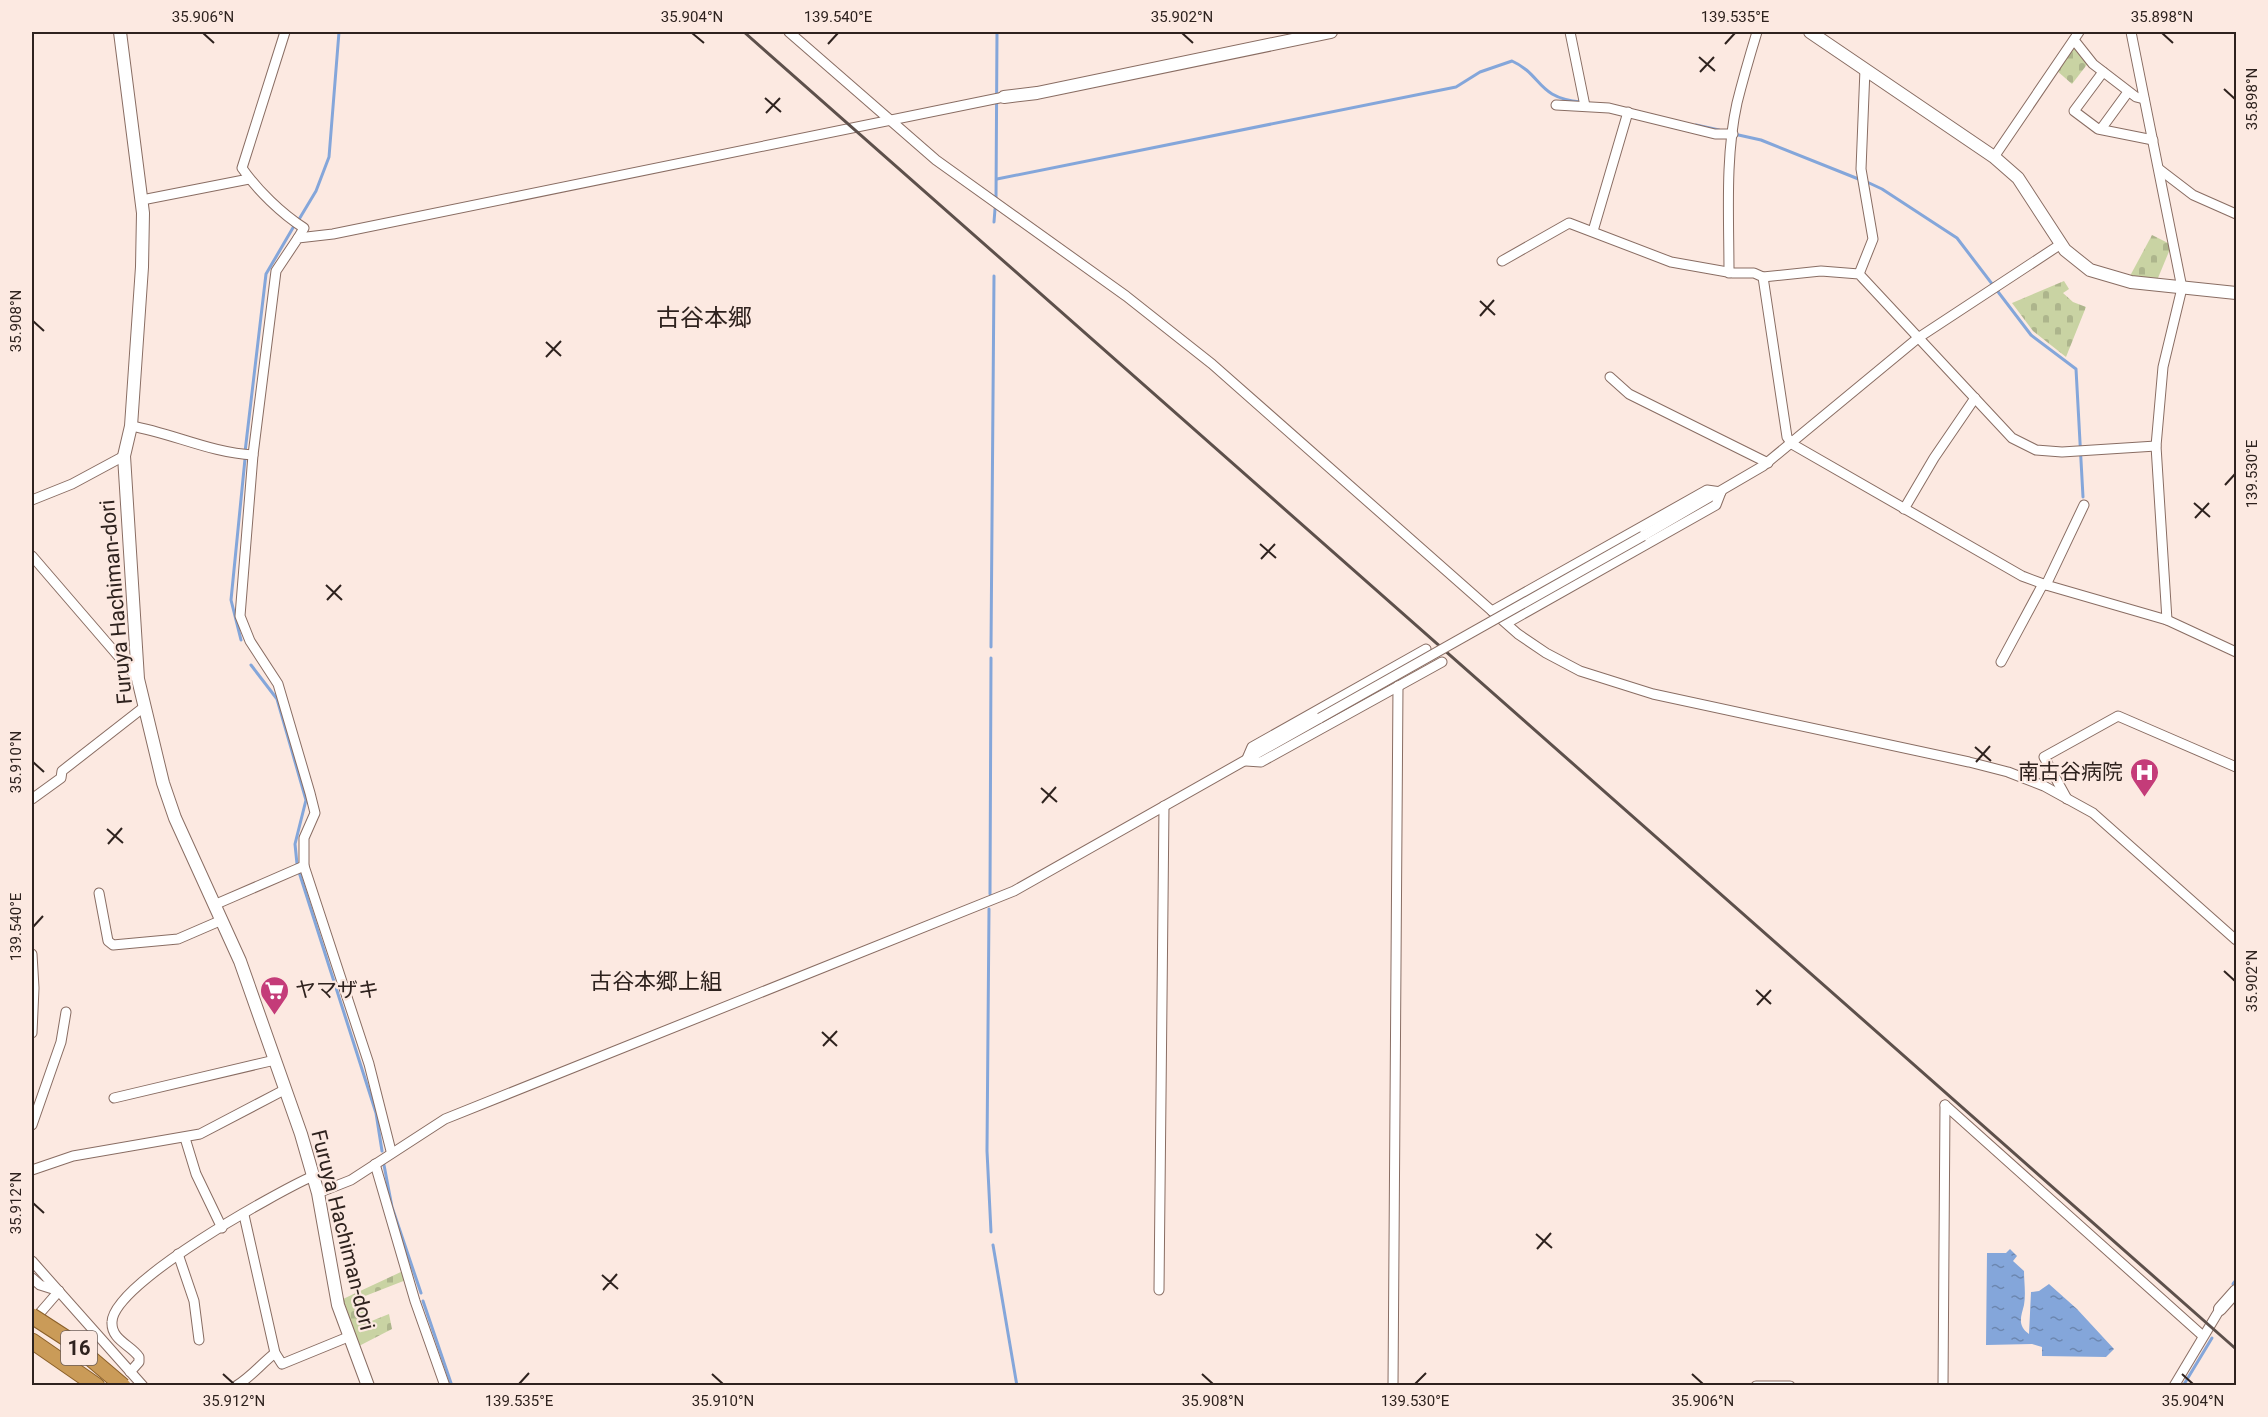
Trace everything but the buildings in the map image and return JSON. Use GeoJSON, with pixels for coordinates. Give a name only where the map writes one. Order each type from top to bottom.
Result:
{"type":"FeatureCollection","features":[{"type":"Feature","properties":{"kind":"highway","name":"16"},"geometry":{"type":"LineString","coordinates":[[32,1316],[127,1379]]}},
{"type":"Feature","properties":{"kind":"highway","name":"16"},"geometry":{"type":"LineString","coordinates":[[32,1341],[97,1386]]}},
{"type":"Feature","properties":{"kind":"street","name":"Furuya Hachiman-dori"},"geometry":{"type":"LineString","coordinates":[[120,32],[142,200],[142,267],[131,426],[124,456],[138,679],[162,783],[175,818],[240,961],[286,1089],[314,1176],[334,1287],[348,1337],[368,1386]]}},
{"type":"Feature","properties":{"kind":"street"},"geometry":{"type":"LineString","coordinates":[[285,32],[242,168],[249,179],[304,228],[276,271],[253,454],[240,616],[250,641],[278,684],[310,793],[315,813],[304,838],[304,866],[369,1064],[391,1151]]}},
{"type":"Feature","properties":{"kind":"street"},"geometry":{"type":"LineString","coordinates":[[789,32],[936,160],[1126,296],[1212,364],[1492,611],[1546,653],[1580,671],[1653,694],[2008,772],[2093,813],[2236,940]]}},
{"type":"Feature","properties":{"kind":"street"},"geometry":{"type":"LineString","coordinates":[[298,238],[479,205],[1331,32]]}},
{"type":"Feature","properties":{"kind":"street"},"geometry":{"type":"LineString","coordinates":[[1570,32],[1585,106]]}},
{"type":"Feature","properties":{"kind":"street"},"geometry":{"type":"LineString","coordinates":[[1729,273],[1729,196],[1733,134],[1737,104],[1757,32]]}},
{"type":"Feature","properties":{"kind":"street"},"geometry":{"type":"LineString","coordinates":[[1810,32],[1994,157],[2018,178],[2061,244],[2078,262],[2102,276],[2131,282],[2236,293]]}},
{"type":"Feature","properties":{"kind":"street"},"geometry":{"type":"LineString","coordinates":[[2131,32],[2182,288],[2163,367],[2156,446],[2167,620]]}},
{"type":"Feature","properties":{"kind":"street"},"geometry":{"type":"LineString","coordinates":[[1994,157],[2077,36],[2093,64],[2136,98],[2144,99]]}},
{"type":"Feature","properties":{"kind":"street"},"geometry":{"type":"LineString","coordinates":[[1859,274],[1873,239],[1861,169],[1865,69]]}},
{"type":"Feature","properties":{"kind":"street"},"geometry":{"type":"LineString","coordinates":[[2103,72],[2074,111],[2101,129],[2153,140]]}},
{"type":"Feature","properties":{"kind":"street"},"geometry":{"type":"LineString","coordinates":[[2101,129],[2128,92]]}},
{"type":"Feature","properties":{"kind":"street"},"geometry":{"type":"LineString","coordinates":[[1556,105],[1585,106],[1628,112],[1715,134],[1733,134]]}},
{"type":"Feature","properties":{"kind":"street"},"geometry":{"type":"LineString","coordinates":[[1593,231],[1628,112]]}},
{"type":"Feature","properties":{"kind":"street"},"geometry":{"type":"LineString","coordinates":[[2159,169],[2193,195],[2236,214]]}},
{"type":"Feature","properties":{"kind":"street"},"geometry":{"type":"LineString","coordinates":[[142,200],[249,179]]}},
{"type":"Feature","properties":{"kind":"street"},"geometry":{"type":"LineString","coordinates":[[1502,261],[1569,223],[1671,262],[1729,273],[1754,273],[1763,277],[1821,272],[1859,274],[2012,438],[2036,450],[2062,452],[2156,446]]}},
{"type":"Feature","properties":{"kind":"street"},"geometry":{"type":"LineString","coordinates":[[318,1193],[343,1184],[391,1151],[445,1119],[999,897],[1246,761],[1721,492],[1768,463],[1918,338],[2061,244]]}},
{"type":"Feature","properties":{"kind":"street"},"geometry":{"type":"LineString","coordinates":[[1763,277],[1787,437],[1792,444],[2003,567],[2045,585],[2167,620],[2236,651]]}},
{"type":"Feature","properties":{"kind":"street"},"geometry":{"type":"LineString","coordinates":[[1610,377],[1629,394],[1768,463]]}},
{"type":"Feature","properties":{"kind":"street"},"geometry":{"type":"LineString","coordinates":[[1905,509],[1934,458],[1975,398]]}},
{"type":"Feature","properties":{"kind":"street"},"geometry":{"type":"LineString","coordinates":[[131,426],[160,431],[232,454],[253,454]]}},
{"type":"Feature","properties":{"kind":"street"},"geometry":{"type":"LineString","coordinates":[[32,500],[72,484],[124,456]]}},
{"type":"Feature","properties":{"kind":"street"},"geometry":{"type":"LineString","coordinates":[[1492,611],[1707,490],[1721,492]]}},
{"type":"Feature","properties":{"kind":"street"},"geometry":{"type":"LineString","coordinates":[[1507,623],[1716,505],[1721,492]]}},
{"type":"Feature","properties":{"kind":"street"},"geometry":{"type":"LineString","coordinates":[[2001,662],[2045,585],[2084,505]]}},
{"type":"Feature","properties":{"kind":"street"},"geometry":{"type":"LineString","coordinates":[[32,556],[138,679]]}},
{"type":"Feature","properties":{"kind":"street"},"geometry":{"type":"LineString","coordinates":[[1246,761],[1252,747],[1426,649]]}},
{"type":"Feature","properties":{"kind":"street"},"geometry":{"type":"LineString","coordinates":[[1246,761],[1261,762],[1442,662]]}},
{"type":"Feature","properties":{"kind":"street"},"geometry":{"type":"LineString","coordinates":[[1393,1386],[1398,686]]}},
{"type":"Feature","properties":{"kind":"street"},"geometry":{"type":"LineString","coordinates":[[32,798],[61,778],[62,771],[144,707]]}},
{"type":"Feature","properties":{"kind":"street"},"geometry":{"type":"LineString","coordinates":[[2067,799],[2044,757],[2118,716],[2236,768]]}},
{"type":"Feature","properties":{"kind":"street"},"geometry":{"type":"LineString","coordinates":[[1159,1290],[1164,806]]}},
{"type":"Feature","properties":{"kind":"street"},"geometry":{"type":"LineString","coordinates":[[214,905],[304,866]]}},
{"type":"Feature","properties":{"kind":"street"},"geometry":{"type":"LineString","coordinates":[[99,893],[108,940],[113,945],[178,939],[222,920]]}},
{"type":"Feature","properties":{"kind":"street"},"geometry":{"type":"LineString","coordinates":[[32,954],[34,988],[32,1033]]}},
{"type":"Feature","properties":{"kind":"street"},"geometry":{"type":"LineString","coordinates":[[32,1125],[61,1042],[66,1012]]}},
{"type":"Feature","properties":{"kind":"street"},"geometry":{"type":"LineString","coordinates":[[114,1098],[275,1060]]}},
{"type":"Feature","properties":{"kind":"street"},"geometry":{"type":"LineString","coordinates":[[32,1170],[73,1156],[200,1134],[286,1089]]}},
{"type":"Feature","properties":{"kind":"street"},"geometry":{"type":"LineString","coordinates":[[1943,1386],[1945,1105],[2203,1336]]}},
{"type":"Feature","properties":{"kind":"street"},"geometry":{"type":"LineString","coordinates":[[185,1138],[192,1164],[222,1228]]}},
{"type":"Feature","properties":{"kind":"street"},"geometry":{"type":"LineString","coordinates":[[375,1164],[415,1301],[445,1386]]}},
{"type":"Feature","properties":{"kind":"street"},"geometry":{"type":"LineString","coordinates":[[127,1379],[139,1362],[139,1357],[114,1333],[114,1315],[140,1285],[178,1254],[287,1188],[314,1176]]}},
{"type":"Feature","properties":{"kind":"street"},"geometry":{"type":"LineString","coordinates":[[244,1215],[275,1353],[282,1364],[348,1337]]}},
{"type":"Feature","properties":{"kind":"street"},"geometry":{"type":"LineString","coordinates":[[178,1254],[191,1291],[199,1340]]}},
{"type":"Feature","properties":{"kind":"street"},"geometry":{"type":"LineString","coordinates":[[32,1261],[59,1291],[127,1379],[143,1386]]}},
{"type":"Feature","properties":{"kind":"street"},"geometry":{"type":"LineString","coordinates":[[32,1278],[40,1285],[59,1291]]}},
{"type":"Feature","properties":{"kind":"street"},"geometry":{"type":"LineString","coordinates":[[32,1323],[59,1291]]}},
{"type":"Feature","properties":{"kind":"street"},"geometry":{"type":"LineString","coordinates":[[2174,1386],[2220,1309],[2236,1291]]}},
{"type":"Feature","properties":{"kind":"street"},"geometry":{"type":"LineString","coordinates":[[236,1386],[252,1381],[254,1370],[275,1353]]}},
{"type":"Feature","properties":{"kind":"street"},"geometry":{"type":"LineString","coordinates":[[1756,1386],[1782,1383],[1790,1386]]}},
{"type":"Feature","properties":{"kind":"green space"},"geometry":{"type":"Polygon","coordinates":[[[2074,44],[2089,62],[2072,84],[2056,70],[2074,44]]]}},
{"type":"Feature","properties":{"kind":"green space"},"geometry":{"type":"Polygon","coordinates":[[[2152,235],[2168,243],[2170,249],[2158,278],[2130,276],[2152,235]]]}},
{"type":"Feature","properties":{"kind":"green space"},"geometry":{"type":"Polygon","coordinates":[[[2064,281],[2069,289],[2063,293],[2073,302],[2086,307],[2066,357],[2033,331],[2012,303],[2064,281]]]}},
{"type":"Feature","properties":{"kind":"green space"},"geometry":{"type":"Polygon","coordinates":[[[403,1271],[406,1280],[360,1298],[369,1322],[389,1314],[392,1329],[359,1346],[343,1299],[403,1271]]]}},
{"type":"Feature","properties":{"kind":"water"},"geometry":{"type":"Polygon","coordinates":[[[2010,1249],[2017,1256],[2013,1261],[2024,1271],[2025,1301],[2021,1321],[2025,1331],[2029,1334],[2031,1292],[2039,1291],[2049,1284],[2077,1309],[2114,1349],[2106,1357],[2042,1356],[2042,1347],[2032,1344],[1986,1345],[1987,1253],[2006,1253],[2010,1249]]]}},
{"type":"Feature","properties":{"kind":"waterway"},"geometry":{"type":"LineString","coordinates":[[298,221],[316,191],[329,157],[339,32]]}},
{"type":"Feature","properties":{"kind":"waterway"},"geometry":{"type":"LineString","coordinates":[[996,198],[997,32]]}},
{"type":"Feature","properties":{"kind":"waterway"},"geometry":{"type":"LineString","coordinates":[[997,179],[1456,87],[1480,72],[1512,61],[1530,73],[1556,96],[1581,102]]}},
{"type":"Feature","properties":{"kind":"waterway"},"geometry":{"type":"LineString","coordinates":[[1696,125],[1719,130]]}},
{"type":"Feature","properties":{"kind":"waterway"},"geometry":{"type":"LineString","coordinates":[[1734,134],[1761,140],[1861,180]]}},
{"type":"Feature","properties":{"kind":"waterway"},"geometry":{"type":"LineString","coordinates":[[1867,182],[1882,189],[1957,238],[2031,335],[2076,369],[2083,497]]}},
{"type":"Feature","properties":{"kind":"waterway"},"geometry":{"type":"LineString","coordinates":[[994,222],[995,209]]}},
{"type":"Feature","properties":{"kind":"waterway"},"geometry":{"type":"LineString","coordinates":[[245,452],[266,274],[294,226]]}},
{"type":"Feature","properties":{"kind":"waterway"},"geometry":{"type":"LineString","coordinates":[[991,647],[994,276]]}},
{"type":"Feature","properties":{"kind":"waterway"},"geometry":{"type":"LineString","coordinates":[[241,640],[231,600],[245,459]]}},
{"type":"Feature","properties":{"kind":"waterway"},"geometry":{"type":"LineString","coordinates":[[990,894],[991,658]]}},
{"type":"Feature","properties":{"kind":"waterway"},"geometry":{"type":"LineString","coordinates":[[251,665],[277,699],[306,800],[295,844],[297,864]]}},
{"type":"Feature","properties":{"kind":"waterway"},"geometry":{"type":"LineString","coordinates":[[299,872],[376,1113],[382,1151]]}},
{"type":"Feature","properties":{"kind":"waterway"},"geometry":{"type":"LineString","coordinates":[[989,909],[987,1151],[991,1232]]}},
{"type":"Feature","properties":{"kind":"waterway"},"geometry":{"type":"LineString","coordinates":[[384,1165],[392,1207],[421,1293]]}},
{"type":"Feature","properties":{"kind":"waterway"},"geometry":{"type":"LineString","coordinates":[[993,1245],[1017,1386]]}},
{"type":"Feature","properties":{"kind":"waterway"},"geometry":{"type":"LineString","coordinates":[[2233,1284],[2236,1280]]}},
{"type":"Feature","properties":{"kind":"waterway"},"geometry":{"type":"LineString","coordinates":[[423,1301],[452,1386]]}},
{"type":"Feature","properties":{"kind":"waterway"},"geometry":{"type":"LineString","coordinates":[[2183,1386],[2212,1338]]}},
{"type":"Feature","properties":{"kind":"railway"},"geometry":{"type":"LineString","coordinates":[[744,32],[2236,1349]]}},
{"type":"Feature","properties":{"kind":"place","name":"南古谷病院"},"geometry":{"type":"Point","coordinates":[2144,798]}},
{"type":"Feature","properties":{"kind":"place","name":"ヤマザキ"},"geometry":{"type":"Point","coordinates":[274,1016]}},
{"type":"Feature","properties":{"kind":"district","name":"古谷本郷"},"geometry":{"type":"Point","coordinates":[704,318]}},
{"type":"Feature","properties":{"kind":"district","name":"古谷本郷上組"},"geometry":{"type":"Point","coordinates":[656,981]}}]}
